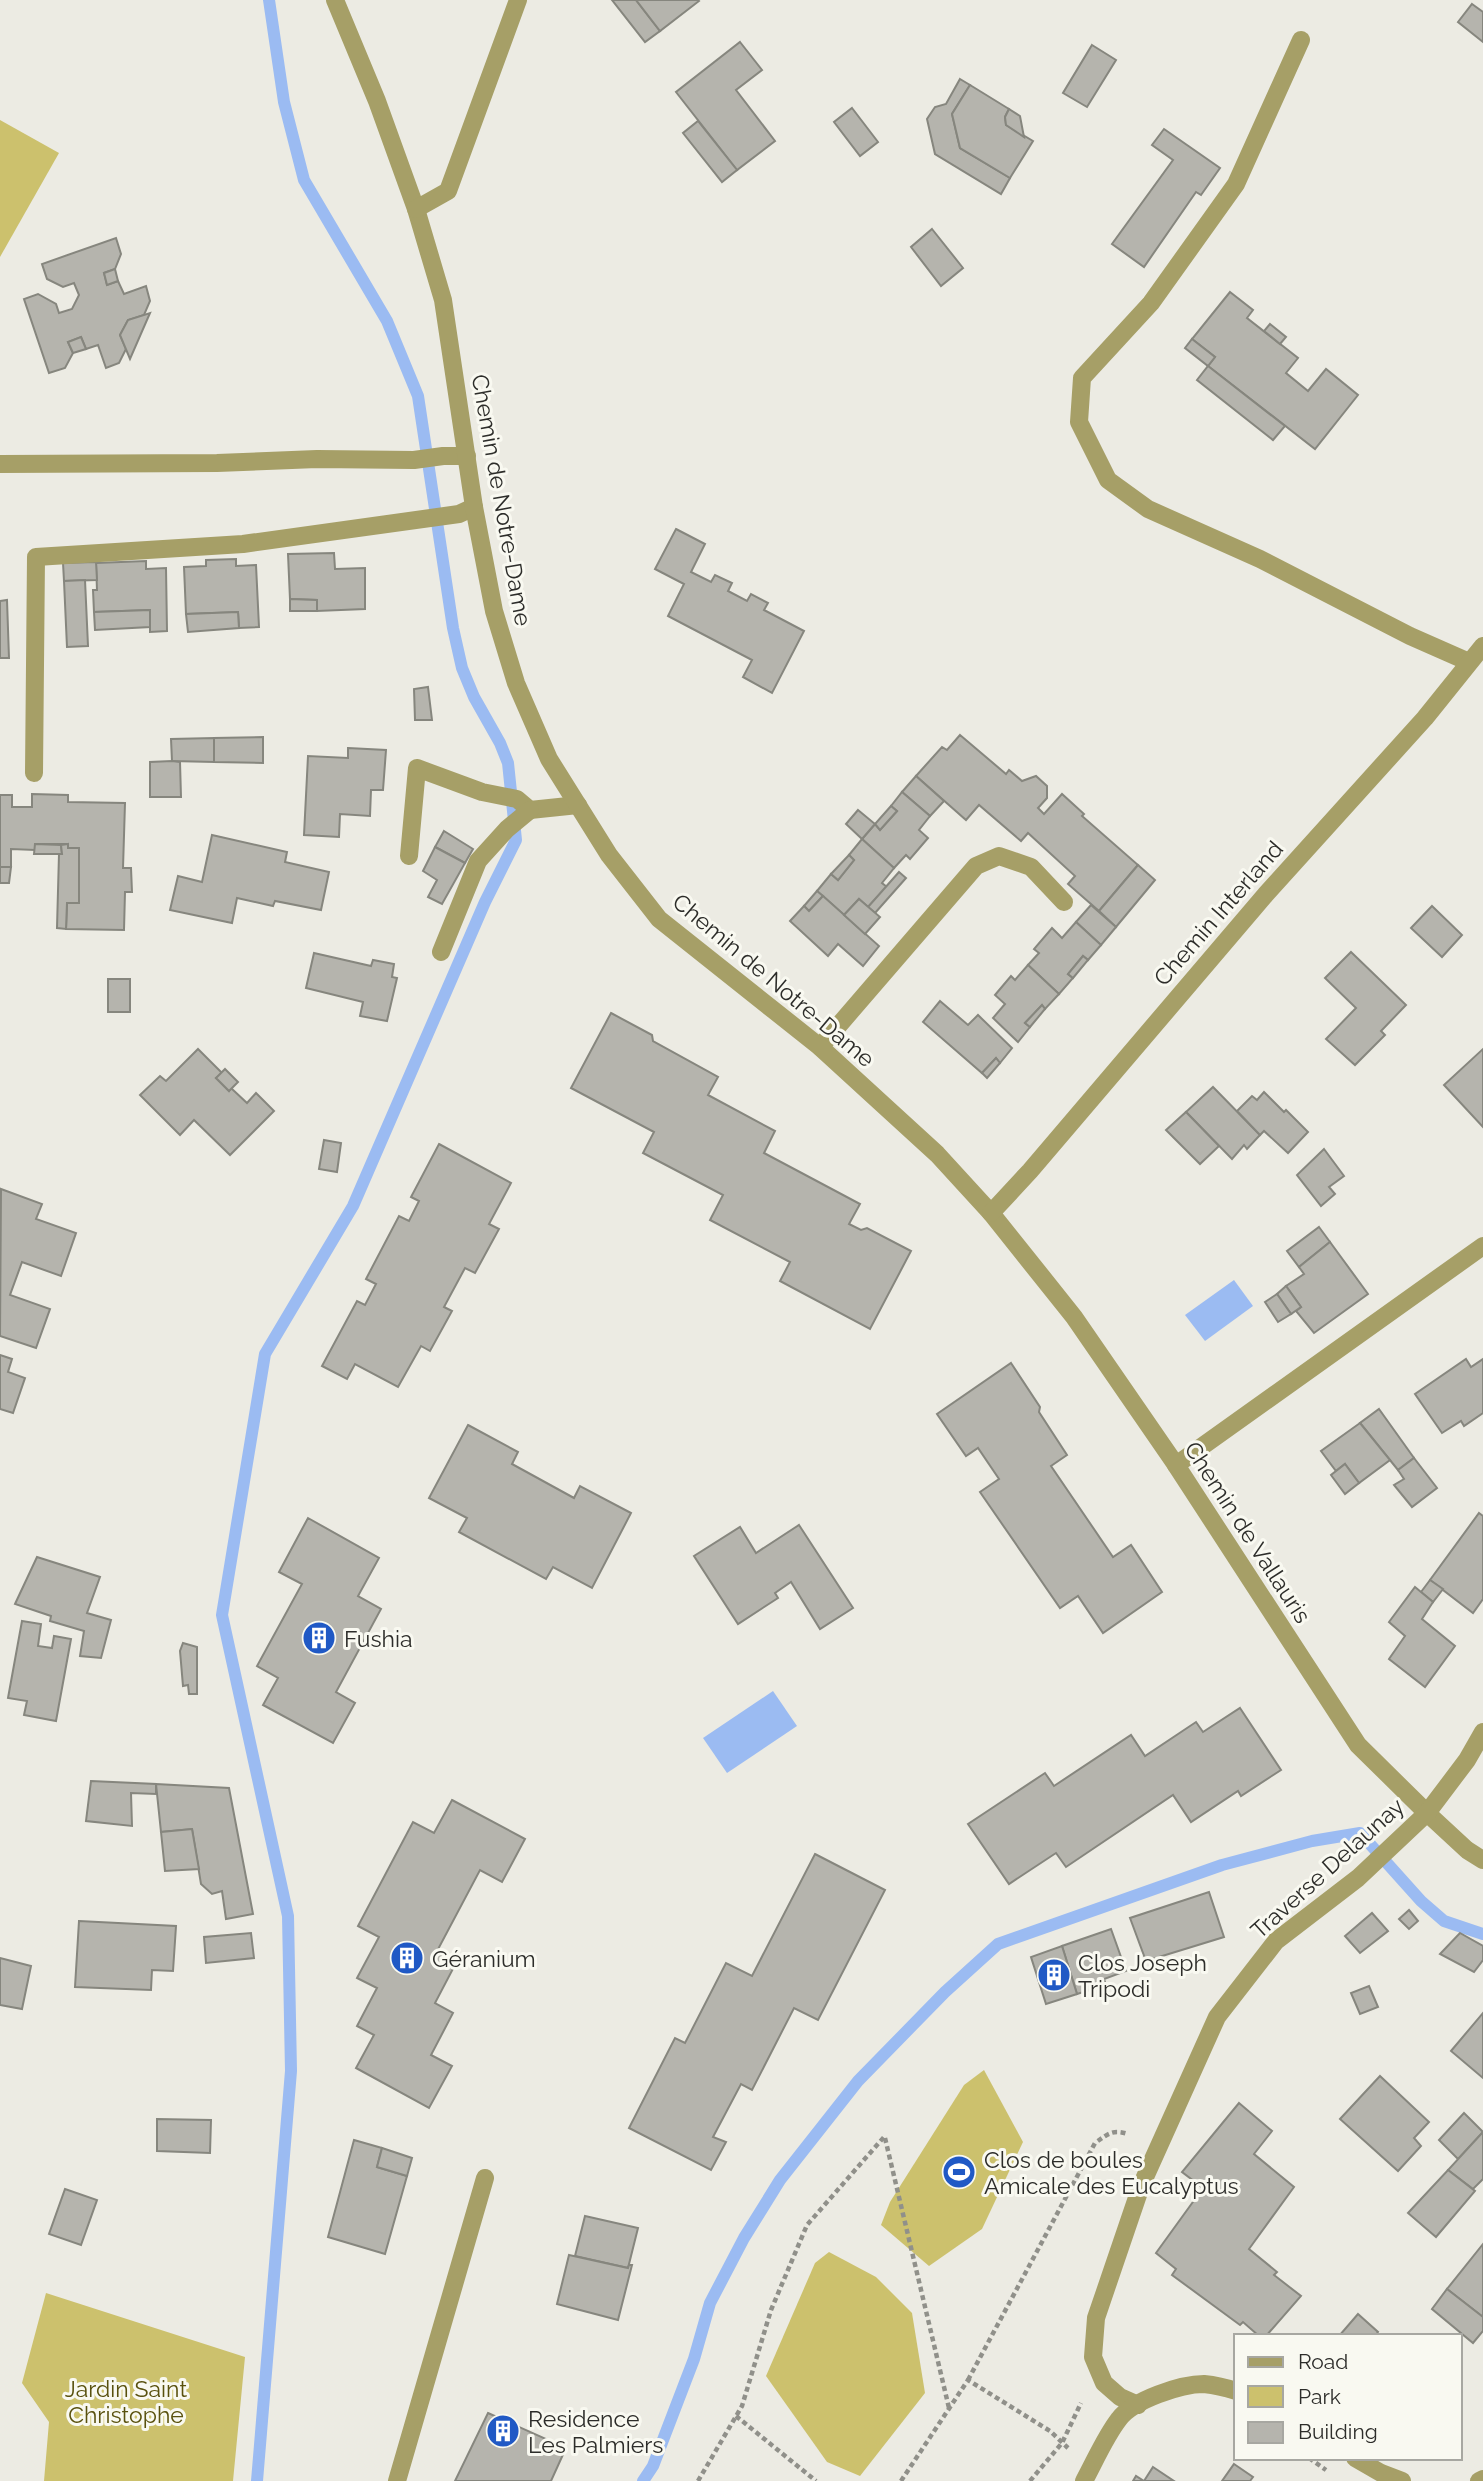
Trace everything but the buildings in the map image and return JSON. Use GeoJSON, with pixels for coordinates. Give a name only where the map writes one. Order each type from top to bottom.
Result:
{"type":"FeatureCollection","features":[{"type":"Feature","properties":{"kind":"street","name":"Chemin de Notre-Dame"},"geometry":{"type":"LineString","coordinates":[[335,0],[377,100],[416,209],[443,300],[467,456],[466,511],[516,683],[549,759],[609,855],[659,919],[820,1047],[937,1154],[991,1213]]}},
{"type":"Feature","properties":{"kind":"street"},"geometry":{"type":"LineString","coordinates":[[416,209],[448,191],[518,0]]}},
{"type":"Feature","properties":{"kind":"street"},"geometry":{"type":"LineString","coordinates":[[1301,40],[1236,184],[1152,303],[1082,378],[1079,422],[1108,480],[1147,509],[1260,559],[1410,636],[1469,662]]}},
{"type":"Feature","properties":{"kind":"street"},"geometry":{"type":"LineString","coordinates":[[0,464],[414,460],[467,456]]}},
{"type":"Feature","properties":{"kind":"street"},"geometry":{"type":"LineString","coordinates":[[34,773],[36,557],[243,544],[466,511]]}},
{"type":"Feature","properties":{"kind":"street","name":"Chemin Interland"},"geometry":{"type":"LineString","coordinates":[[991,1213],[1030,1171],[1266,894],[1425,718],[1483,646]]}},
{"type":"Feature","properties":{"kind":"street"},"geometry":{"type":"LineString","coordinates":[[408,856],[417,768],[523,805],[578,805]]}},
{"type":"Feature","properties":{"kind":"street"},"geometry":{"type":"LineString","coordinates":[[441,952],[478,861],[507,829],[523,805]]}},
{"type":"Feature","properties":{"kind":"street"},"geometry":{"type":"LineString","coordinates":[[820,1047],[976,866],[999,856],[1031,866],[1064,902]]}},
{"type":"Feature","properties":{"kind":"street","name":"Chemin de Vallauris"},"geometry":{"type":"LineString","coordinates":[[991,1213],[1074,1317],[1176,1465],[1359,1745],[1427,1813],[1467,1850],[1483,1860]]}},
{"type":"Feature","properties":{"kind":"street"},"geometry":{"type":"LineString","coordinates":[[1176,1465],[1483,1246]]}},
{"type":"Feature","properties":{"kind":"street","name":"Traverse Delaunay"},"geometry":{"type":"LineString","coordinates":[[1104,2383],[1093,2357],[1096,2318],[1141,2186],[1217,2017],[1276,1941],[1358,1878],[1427,1813],[1467,1760],[1483,1732]]}},
{"type":"Feature","properties":{"kind":"street"},"geometry":{"type":"LineString","coordinates":[[397,2481],[485,2178]]}},
{"type":"Feature","properties":{"kind":"street"},"geometry":{"type":"LineString","coordinates":[[1104,2383],[1120,2397],[1138,2405]]}},
{"type":"Feature","properties":{"kind":"street"},"geometry":{"type":"LineString","coordinates":[[1084,2481],[1120,2417],[1138,2405],[1167,2391],[1203,2384],[1234,2391]]}},
{"type":"Feature","properties":{"kind":"street"},"geometry":{"type":"LineString","coordinates":[[1358,2460],[1402,2481]]}},
{"type":"Feature","properties":{"kind":"path"},"geometry":{"type":"LineString","coordinates":[[901,2481],[968,2380],[1095,2143],[1110,2133],[1118,2131],[1128,2134]]}},
{"type":"Feature","properties":{"kind":"path"},"geometry":{"type":"LineString","coordinates":[[698,2481],[742,2406],[771,2310],[807,2225],[884,2137],[949,2408]]}},
{"type":"Feature","properties":{"kind":"path"},"geometry":{"type":"LineString","coordinates":[[968,2380],[1050,2431],[1062,2443]]}},
{"type":"Feature","properties":{"kind":"path"},"geometry":{"type":"LineString","coordinates":[[1030,2481],[1062,2443],[1084,2398],[1104,2383]]}},
{"type":"Feature","properties":{"kind":"path"},"geometry":{"type":"LineString","coordinates":[[736,2416],[816,2481]]}},
{"type":"Feature","properties":{"kind":"green space"},"geometry":{"type":"Polygon","coordinates":[[[0,120],[59,153],[0,257],[0,120]]]}},
{"type":"Feature","properties":{"kind":"green space","name":"Clos de boules Amicale des Eucalyptus"},"geometry":{"type":"Polygon","coordinates":[[[984,2070],[1023,2142],[982,2229],[929,2266],[881,2225],[890,2202],[964,2085],[984,2070]]]}},
{"type":"Feature","properties":{"kind":"green space"},"geometry":{"type":"Polygon","coordinates":[[[829,2252],[876,2277],[912,2313],[925,2393],[860,2476],[827,2462],[766,2376],[815,2263],[829,2252]]]}},
{"type":"Feature","properties":{"kind":"green space","name":"Jardin Saint Christophe"},"geometry":{"type":"Polygon","coordinates":[[[46,2293],[245,2357],[233,2481],[44,2481],[49,2422],[22,2383],[46,2293]]]}},
{"type":"Feature","properties":{"kind":"water"},"geometry":{"type":"Polygon","coordinates":[[[1234,1280],[1253,1306],[1205,1341],[1185,1315],[1234,1280]]]}},
{"type":"Feature","properties":{"kind":"water"},"geometry":{"type":"Polygon","coordinates":[[[773,1691],[797,1726],[727,1773],[703,1738],[773,1691]]]}},
{"type":"Feature","properties":{"kind":"waterway"},"geometry":{"type":"LineString","coordinates":[[257,2481],[291,2071],[288,1916],[222,1615],[265,1354],[353,1206],[485,902],[516,840],[508,763],[462,668],[453,628],[418,396],[387,321],[304,180],[284,102],[269,0]]}},
{"type":"Feature","properties":{"kind":"waterway"},"geometry":{"type":"LineString","coordinates":[[643,2481],[653,2466],[694,2359],[710,2303],[744,2238],[780,2180],[858,2081],[945,1992],[998,1944],[1222,1865],[1312,1841],[1360,1833],[1421,1901],[1444,1921],[1483,1934]]}},
{"type":"Feature","properties":{"kind":"place","name":"Fushia"},"geometry":{"type":"Point","coordinates":[319,1638]}},
{"type":"Feature","properties":{"kind":"place","name":"Géranium"},"geometry":{"type":"Point","coordinates":[407,1958]}},
{"type":"Feature","properties":{"kind":"place","name":"Clos Joseph Tripodi"},"geometry":{"type":"Point","coordinates":[1054,1975]}},
{"type":"Feature","properties":{"kind":"place","name":"Clos de boules Amicale des Eucalyptus"},"geometry":{"type":"Point","coordinates":[959,2172]}},
{"type":"Feature","properties":{"kind":"place","name":"Residence Les Palmiers"},"geometry":{"type":"Point","coordinates":[503,2431]}}]}
